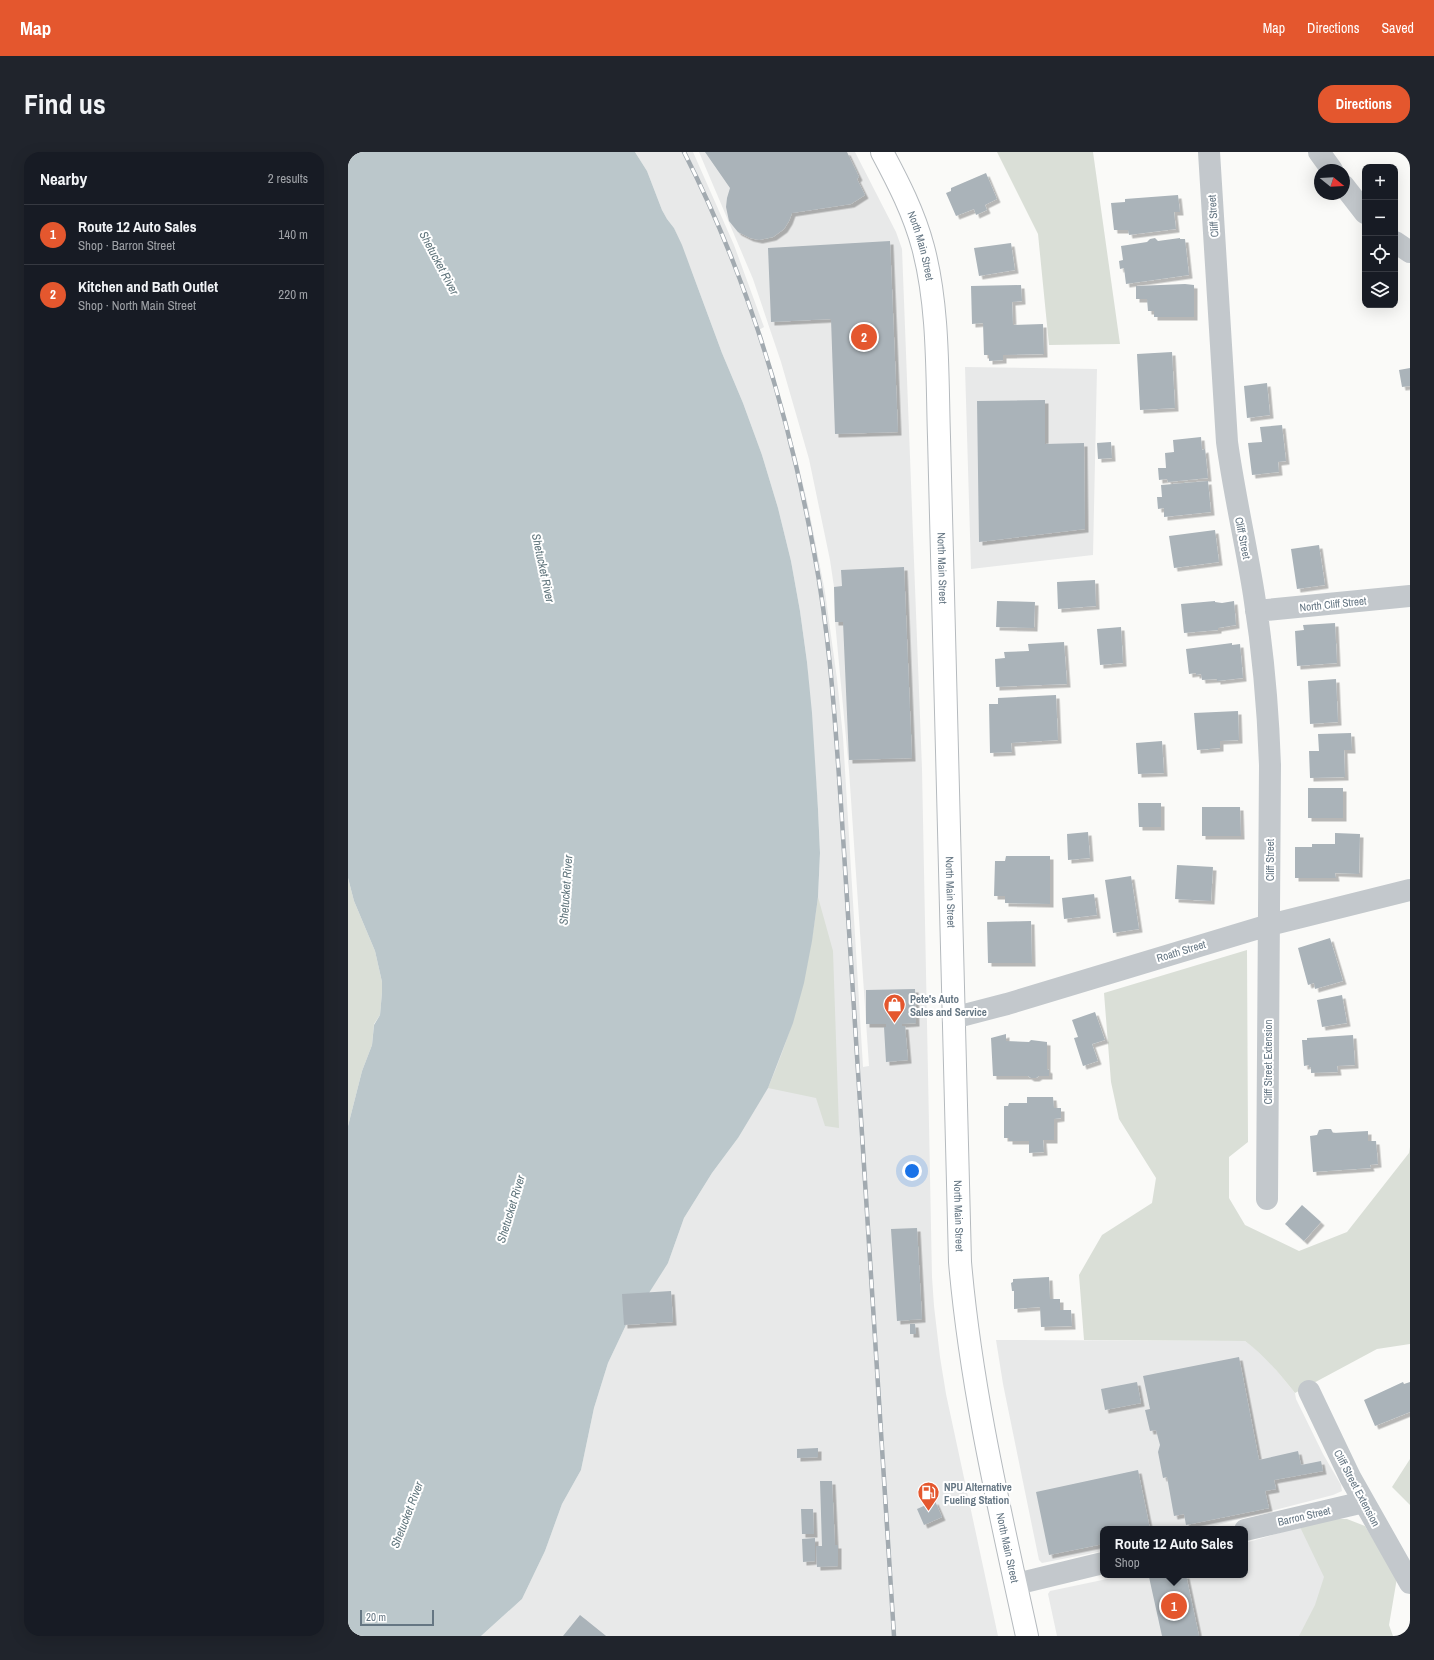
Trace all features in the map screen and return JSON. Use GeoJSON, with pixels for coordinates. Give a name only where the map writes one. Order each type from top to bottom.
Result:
{"type":"FeatureCollection","features":[{"type":"Feature","properties":{"kind":"main road","name":"North Main Street"},"geometry":{"type":"LineString","coordinates":[[882,152],[904,196],[919,232],[927,265],[934,323],[939,437],[959,1235],[963,1294],[972,1370],[979,1410],[1027,1636]]}},
{"type":"Feature","properties":{"kind":"street","name":"Cliff Street"},"geometry":{"type":"LineString","coordinates":[[1209,152],[1227,442],[1256,611],[1265,692],[1270,765],[1269,924]]}},
{"type":"Feature","properties":{"kind":"street"},"geometry":{"type":"LineString","coordinates":[[1319,152],[1328,164]]}},
{"type":"Feature","properties":{"kind":"street"},"geometry":{"type":"LineString","coordinates":[[1350,194],[1362,209]]}},
{"type":"Feature","properties":{"kind":"street"},"geometry":{"type":"LineString","coordinates":[[1398,244],[1410,252]]}},
{"type":"Feature","properties":{"kind":"street","name":"North Cliff Street"},"geometry":{"type":"LineString","coordinates":[[1256,611],[1410,596]]}},
{"type":"Feature","properties":{"kind":"street","name":"Roath Street"},"geometry":{"type":"LineString","coordinates":[[953,1018],[1014,1002],[1269,924],[1410,890]]}},
{"type":"Feature","properties":{"kind":"street","name":"Cliff Street Extension"},"geometry":{"type":"LineString","coordinates":[[1268,1199],[1269,924]]}},
{"type":"Feature","properties":{"kind":"street","name":"Cliff Street Extension"},"geometry":{"type":"LineString","coordinates":[[1309,1391],[1364,1502],[1410,1583]]}},
{"type":"Feature","properties":{"kind":"street","name":"Barron Street"},"geometry":{"type":"LineString","coordinates":[[1248,1529],[1364,1502]]}},
{"type":"Feature","properties":{"kind":"street"},"geometry":{"type":"LineString","coordinates":[[1016,1584],[1100,1564]]}},
{"type":"Feature","properties":{"kind":"shaded area"},"geometry":{"type":"Polygon","coordinates":[[[635,152],[693,152],[734,245],[764,327],[759,330],[778,391],[808,505],[825,592],[837,679],[843,737],[863,1067],[869,1066],[849,770],[835,621],[834,587],[830,560],[809,459],[781,362],[753,279],[699,152],[855,152],[896,232],[902,249],[922,769],[932,1277],[934,1306],[946,1394],[998,1636],[481,1636],[522,1599],[545,1551],[562,1504],[581,1470],[594,1408],[608,1363],[626,1325],[624,1325],[622,1294],[668,1263],[684,1218],[712,1173],[738,1138],[818,897],[820,853],[818,809],[807,662],[791,561],[778,508],[762,455],[692,272],[674,228],[662,210],[647,171],[635,152]]]}},
{"type":"Feature","properties":{"kind":"shaded area"},"geometry":{"type":"Polygon","coordinates":[[[997,152],[1093,152],[1120,344],[1049,345],[1038,234],[997,152]]]}},
{"type":"Feature","properties":{"kind":"shaded area"},"geometry":{"type":"Polygon","coordinates":[[[965,367],[1097,369],[1093,555],[971,569],[965,367]]]}},
{"type":"Feature","properties":{"kind":"shaded area"},"geometry":{"type":"Polygon","coordinates":[[[348,878],[354,901],[375,951],[382,982],[382,992],[380,1015],[374,1024],[372,1045],[362,1071],[348,1126],[348,878]]]}},
{"type":"Feature","properties":{"kind":"shaded area"},"geometry":{"type":"Polygon","coordinates":[[[818,897],[833,951],[839,1128],[825,1126],[816,1098],[768,1088],[794,1017],[806,971],[818,897]]]}},
{"type":"Feature","properties":{"kind":"shaded area"},"geometry":{"type":"Polygon","coordinates":[[[1247,950],[1248,1142],[1229,1157],[1229,1198],[1245,1225],[1299,1251],[1347,1232],[1409,1153],[1410,1147],[1410,1344],[1377,1349],[1295,1393],[1272,1366],[1245,1341],[1084,1340],[1079,1275],[1102,1235],[1152,1203],[1156,1178],[1119,1119],[1111,1082],[1104,993],[1247,950]]]}},
{"type":"Feature","properties":{"kind":"shaded area"},"geometry":{"type":"Polygon","coordinates":[[[996,1340],[1245,1341],[1264,1355],[1295,1393],[1296,1399],[1323,1454],[1341,1485],[1342,1491],[1333,1495],[1214,1526],[1100,1526],[1100,1552],[1042,1563],[1039,1560],[1003,1384],[996,1340]]]}},
{"type":"Feature","properties":{"kind":"shaded area"},"geometry":{"type":"Polygon","coordinates":[[[1410,1459],[1410,1505],[1392,1487],[1410,1459]]]}},
{"type":"Feature","properties":{"kind":"shaded area"},"geometry":{"type":"Polygon","coordinates":[[[1336,1519],[1347,1636],[1057,1636],[1048,1594],[1050,1591],[1112,1578],[1248,1578],[1248,1542],[1300,1527],[1336,1519]]]}},
{"type":"Feature","properties":{"kind":"shaded area"},"geometry":{"type":"Polygon","coordinates":[[[1336,1519],[1347,1519],[1365,1526],[1397,1578],[1389,1625],[1393,1636],[1299,1636],[1315,1605],[1324,1577],[1300,1527],[1336,1519]]]}},
{"type":"Feature","properties":{"kind":"water","name":"Shetucket River"},"geometry":{"type":"Polygon","coordinates":[[[348,152],[635,152],[647,171],[662,210],[674,228],[682,245],[762,455],[778,508],[791,561],[800,611],[812,713],[820,853],[818,897],[804,983],[793,1023],[768,1088],[738,1138],[712,1173],[684,1218],[668,1263],[649,1293],[624,1325],[626,1325],[608,1363],[594,1408],[581,1470],[562,1504],[545,1551],[522,1599],[481,1636],[348,1636],[348,1126],[362,1071],[372,1045],[374,1025],[380,1015],[382,982],[375,951],[354,901],[348,878],[348,152]]]}},
{"type":"Feature","properties":{"kind":"building"},"geometry":{"type":"Polygon","coordinates":[[[705,152],[847,152],[859,177],[857,179],[865,195],[851,204],[792,213],[784,229],[773,237],[759,240],[750,238],[738,232],[729,221],[726,207],[730,188],[705,152]]]}},
{"type":"Feature","properties":{"kind":"building"},"geometry":{"type":"Polygon","coordinates":[[[986,173],[997,199],[985,205],[987,210],[976,215],[974,209],[956,216],[946,193],[951,191],[951,188],[986,173]]]}},
{"type":"Feature","properties":{"kind":"building"},"geometry":{"type":"Polygon","coordinates":[[[1178,195],[1180,212],[1174,212],[1176,229],[1129,235],[1128,230],[1114,230],[1111,203],[1125,202],[1125,199],[1178,195]]]}},
{"type":"Feature","properties":{"kind":"building"},"geometry":{"type":"Polygon","coordinates":[[[1155,238],[1158,241],[1180,238],[1185,239],[1189,275],[1126,284],[1124,268],[1120,269],[1119,261],[1123,260],[1121,246],[1147,242],[1150,239],[1155,238]]]}},
{"type":"Feature","properties":{"kind":"building"},"geometry":{"type":"Polygon","coordinates":[[[890,241],[898,432],[835,434],[831,319],[771,322],[768,248],[890,241]]]}},
{"type":"Feature","properties":{"kind":"building"},"geometry":{"type":"Polygon","coordinates":[[[1011,243],[1015,270],[979,276],[974,248],[1011,243]]]}},
{"type":"Feature","properties":{"kind":"building"},"geometry":{"type":"Polygon","coordinates":[[[1021,285],[1022,301],[1012,302],[1013,325],[1043,324],[1044,354],[1003,355],[1003,360],[989,361],[989,355],[984,355],[983,323],[972,324],[971,286],[1021,285]]]}},
{"type":"Feature","properties":{"kind":"building"},"geometry":{"type":"Polygon","coordinates":[[[1194,285],[1194,317],[1154,317],[1154,311],[1148,311],[1147,299],[1136,299],[1136,286],[1194,285]]]}},
{"type":"Feature","properties":{"kind":"building"},"geometry":{"type":"Polygon","coordinates":[[[1172,352],[1175,408],[1140,410],[1137,354],[1172,352]]]}},
{"type":"Feature","properties":{"kind":"building"},"geometry":{"type":"Polygon","coordinates":[[[1410,368],[1410,386],[1402,387],[1399,370],[1410,368]]]}},
{"type":"Feature","properties":{"kind":"building"},"geometry":{"type":"Polygon","coordinates":[[[1267,383],[1270,415],[1247,418],[1244,386],[1267,383]]]}},
{"type":"Feature","properties":{"kind":"building"},"geometry":{"type":"Polygon","coordinates":[[[1045,400],[1045,444],[1084,443],[1085,529],[979,542],[977,401],[1045,400]]]}},
{"type":"Feature","properties":{"kind":"building"},"geometry":{"type":"Polygon","coordinates":[[[1282,425],[1286,461],[1278,462],[1279,472],[1252,475],[1248,443],[1262,442],[1260,427],[1282,425]]]}},
{"type":"Feature","properties":{"kind":"building"},"geometry":{"type":"Polygon","coordinates":[[[1201,437],[1202,450],[1205,449],[1208,478],[1168,482],[1167,479],[1159,480],[1158,468],[1166,468],[1165,453],[1174,452],[1173,440],[1201,437]]]}},
{"type":"Feature","properties":{"kind":"building"},"geometry":{"type":"Polygon","coordinates":[[[1111,442],[1112,458],[1098,459],[1097,443],[1111,442]]]}},
{"type":"Feature","properties":{"kind":"building"},"geometry":{"type":"Polygon","coordinates":[[[1208,481],[1211,512],[1164,517],[1164,508],[1158,509],[1157,497],[1162,497],[1161,485],[1208,481]]]}},
{"type":"Feature","properties":{"kind":"building"},"geometry":{"type":"Polygon","coordinates":[[[1215,530],[1219,562],[1174,568],[1169,536],[1215,530]]]}},
{"type":"Feature","properties":{"kind":"building"},"geometry":{"type":"Polygon","coordinates":[[[1319,545],[1325,585],[1297,589],[1291,549],[1319,545]]]}},
{"type":"Feature","properties":{"kind":"building"},"geometry":{"type":"Polygon","coordinates":[[[904,567],[912,758],[849,760],[843,622],[835,622],[834,587],[842,586],[841,570],[904,567]]]}},
{"type":"Feature","properties":{"kind":"building"},"geometry":{"type":"Polygon","coordinates":[[[1095,580],[1096,606],[1058,609],[1057,582],[1095,580]]]}},
{"type":"Feature","properties":{"kind":"building"},"geometry":{"type":"Polygon","coordinates":[[[997,601],[1035,602],[1034,628],[996,627],[997,601]]]}},
{"type":"Feature","properties":{"kind":"building"},"geometry":{"type":"Polygon","coordinates":[[[1215,601],[1222,603],[1234,601],[1236,625],[1218,628],[1218,630],[1184,633],[1181,604],[1215,601]]]}},
{"type":"Feature","properties":{"kind":"building"},"geometry":{"type":"Polygon","coordinates":[[[1335,623],[1337,663],[1297,666],[1295,631],[1304,630],[1303,625],[1335,623]]]}},
{"type":"Feature","properties":{"kind":"building"},"geometry":{"type":"Polygon","coordinates":[[[1121,627],[1123,663],[1100,665],[1097,629],[1121,627]]]}},
{"type":"Feature","properties":{"kind":"building"},"geometry":{"type":"Polygon","coordinates":[[[1064,642],[1067,684],[996,687],[995,659],[1005,658],[1004,652],[1029,651],[1028,644],[1064,642]]]}},
{"type":"Feature","properties":{"kind":"building"},"geometry":{"type":"Polygon","coordinates":[[[1232,643],[1232,645],[1240,644],[1243,678],[1217,681],[1217,679],[1202,680],[1201,674],[1189,674],[1186,649],[1232,643]]]}},
{"type":"Feature","properties":{"kind":"building"},"geometry":{"type":"Polygon","coordinates":[[[1336,679],[1338,722],[1310,724],[1308,681],[1336,679]]]}},
{"type":"Feature","properties":{"kind":"building"},"geometry":{"type":"Polygon","coordinates":[[[1056,695],[1058,740],[1011,743],[1012,752],[990,753],[989,704],[998,704],[998,698],[1056,695]]]}},
{"type":"Feature","properties":{"kind":"building"},"geometry":{"type":"Polygon","coordinates":[[[1238,711],[1239,740],[1220,741],[1220,748],[1197,750],[1194,713],[1238,711]]]}},
{"type":"Feature","properties":{"kind":"building"},"geometry":{"type":"Polygon","coordinates":[[[1351,733],[1352,750],[1344,750],[1345,777],[1310,778],[1309,751],[1319,751],[1318,734],[1351,733]]]}},
{"type":"Feature","properties":{"kind":"building"},"geometry":{"type":"Polygon","coordinates":[[[1162,741],[1164,773],[1138,774],[1136,743],[1162,741]]]}},
{"type":"Feature","properties":{"kind":"building"},"geometry":{"type":"Polygon","coordinates":[[[1308,788],[1343,788],[1343,818],[1308,818],[1308,788]]]}},
{"type":"Feature","properties":{"kind":"building"},"geometry":{"type":"Polygon","coordinates":[[[1138,803],[1161,803],[1161,827],[1139,827],[1138,803]]]}},
{"type":"Feature","properties":{"kind":"building"},"geometry":{"type":"Polygon","coordinates":[[[1202,807],[1240,807],[1241,836],[1202,836],[1202,807]]]}},
{"type":"Feature","properties":{"kind":"building"},"geometry":{"type":"Polygon","coordinates":[[[1088,832],[1090,858],[1068,860],[1067,834],[1088,832]]]}},
{"type":"Feature","properties":{"kind":"building"},"geometry":{"type":"Polygon","coordinates":[[[1335,833],[1360,834],[1359,874],[1335,873],[1336,878],[1295,878],[1295,847],[1312,847],[1312,844],[1335,844],[1335,833]]]}},
{"type":"Feature","properties":{"kind":"building"},"geometry":{"type":"Polygon","coordinates":[[[1006,856],[1050,856],[1050,904],[1005,903],[1005,896],[994,896],[995,861],[1005,861],[1006,856]]]}},
{"type":"Feature","properties":{"kind":"building"},"geometry":{"type":"Polygon","coordinates":[[[1177,865],[1213,867],[1211,901],[1175,899],[1177,865]]]}},
{"type":"Feature","properties":{"kind":"building"},"geometry":{"type":"Polygon","coordinates":[[[1131,876],[1139,929],[1113,933],[1105,880],[1131,876]]]}},
{"type":"Feature","properties":{"kind":"building"},"geometry":{"type":"Polygon","coordinates":[[[1094,894],[1097,915],[1064,919],[1062,898],[1094,894]]]}},
{"type":"Feature","properties":{"kind":"building"},"geometry":{"type":"Polygon","coordinates":[[[1031,921],[1032,963],[988,963],[987,922],[1031,921]]]}},
{"type":"Feature","properties":{"kind":"building"},"geometry":{"type":"Polygon","coordinates":[[[1330,938],[1343,981],[1315,989],[1314,983],[1308,985],[1298,948],[1330,938]]]}},
{"type":"Feature","properties":{"kind":"building","name":"Pete's Auto Sales and Service"},"geometry":{"type":"Polygon","coordinates":[[[915,989],[916,1023],[902,1024],[902,1026],[905,1026],[908,1060],[886,1062],[884,1027],[886,1027],[886,1024],[866,1024],[866,990],[915,989]]]}},
{"type":"Feature","properties":{"kind":"building"},"geometry":{"type":"Polygon","coordinates":[[[1342,995],[1347,1023],[1322,1027],[1317,1000],[1342,995]]]}},
{"type":"Feature","properties":{"kind":"building"},"geometry":{"type":"Polygon","coordinates":[[[1095,1012],[1105,1040],[1092,1044],[1098,1061],[1083,1066],[1074,1038],[1078,1037],[1072,1020],[1095,1012]]]}},
{"type":"Feature","properties":{"kind":"building"},"geometry":{"type":"Polygon","coordinates":[[[1006,1034],[1006,1041],[1029,1042],[1031,1040],[1047,1042],[1047,1069],[1049,1070],[1049,1076],[1031,1078],[1028,1076],[993,1076],[991,1038],[1006,1034]]]}},
{"type":"Feature","properties":{"kind":"building"},"geometry":{"type":"Polygon","coordinates":[[[1353,1035],[1355,1065],[1337,1066],[1338,1072],[1311,1073],[1311,1067],[1309,1068],[1309,1065],[1304,1066],[1302,1040],[1307,1040],[1307,1038],[1353,1035]]]}},
{"type":"Feature","properties":{"kind":"building"},"geometry":{"type":"Polygon","coordinates":[[[1027,1097],[1053,1097],[1054,1108],[1061,1108],[1061,1118],[1054,1119],[1054,1140],[1043,1140],[1044,1152],[1029,1153],[1029,1141],[1009,1141],[1009,1138],[1004,1138],[1004,1106],[1008,1106],[1009,1103],[1027,1103],[1027,1097]]]}},
{"type":"Feature","properties":{"kind":"building"},"geometry":{"type":"Polygon","coordinates":[[[1331,1129],[1333,1133],[1368,1131],[1368,1141],[1376,1141],[1378,1164],[1370,1165],[1371,1168],[1313,1172],[1310,1136],[1317,1135],[1319,1130],[1331,1129]]]}},
{"type":"Feature","properties":{"kind":"building"},"geometry":{"type":"Polygon","coordinates":[[[1302,1205],[1321,1222],[1304,1241],[1285,1224],[1302,1205]]]}},
{"type":"Feature","properties":{"kind":"building"},"geometry":{"type":"Polygon","coordinates":[[[917,1228],[922,1319],[897,1321],[891,1229],[917,1228]]]}},
{"type":"Feature","properties":{"kind":"building"},"geometry":{"type":"Polygon","coordinates":[[[1049,1277],[1050,1299],[1060,1299],[1060,1310],[1071,1310],[1072,1326],[1041,1327],[1040,1307],[1014,1309],[1014,1291],[1012,1291],[1011,1283],[1013,1282],[1013,1279],[1049,1277]]]}},
{"type":"Feature","properties":{"kind":"building"},"geometry":{"type":"Polygon","coordinates":[[[671,1291],[673,1322],[624,1325],[622,1294],[671,1291]]]}},
{"type":"Feature","properties":{"kind":"building"},"geometry":{"type":"Polygon","coordinates":[[[910,1324],[915,1324],[916,1334],[910,1334],[910,1324]]]}},
{"type":"Feature","properties":{"kind":"building"},"geometry":{"type":"Polygon","coordinates":[[[1239,1357],[1259,1460],[1298,1451],[1301,1465],[1321,1461],[1323,1471],[1274,1480],[1276,1489],[1265,1491],[1269,1508],[1186,1525],[1184,1514],[1174,1516],[1167,1477],[1163,1478],[1158,1452],[1160,1445],[1156,1430],[1150,1431],[1145,1410],[1150,1409],[1143,1376],[1239,1357]]]}},
{"type":"Feature","properties":{"kind":"building"},"geometry":{"type":"Polygon","coordinates":[[[1137,1382],[1141,1403],[1105,1410],[1101,1389],[1137,1382]]]}},
{"type":"Feature","properties":{"kind":"building"},"geometry":{"type":"Polygon","coordinates":[[[1403,1382],[1404,1384],[1410,1382],[1410,1412],[1375,1426],[1364,1400],[1403,1382]]]}},
{"type":"Feature","properties":{"kind":"building"},"geometry":{"type":"Polygon","coordinates":[[[818,1448],[818,1457],[797,1458],[797,1449],[818,1448]]]}},
{"type":"Feature","properties":{"kind":"building"},"geometry":{"type":"Polygon","coordinates":[[[1138,1470],[1149,1526],[1100,1526],[1100,1545],[1049,1555],[1036,1492],[1138,1470]]]}},
{"type":"Feature","properties":{"kind":"building"},"geometry":{"type":"Polygon","coordinates":[[[820,1481],[832,1481],[835,1545],[838,1545],[838,1566],[817,1567],[816,1546],[822,1546],[820,1481]]]}},
{"type":"Feature","properties":{"kind":"building","name":"NPU Alternative Fueling Station"},"geometry":{"type":"Polygon","coordinates":[[[935,1501],[942,1517],[924,1525],[917,1509],[935,1501]]]}},
{"type":"Feature","properties":{"kind":"building"},"geometry":{"type":"Polygon","coordinates":[[[801,1509],[813,1509],[814,1534],[802,1534],[801,1509]]]}},
{"type":"Feature","properties":{"kind":"building"},"geometry":{"type":"Polygon","coordinates":[[[815,1538],[815,1561],[803,1562],[802,1539],[815,1538]]]}},
{"type":"Feature","properties":{"kind":"building"},"geometry":{"type":"Polygon","coordinates":[[[1149,1578],[1187,1578],[1199,1636],[1162,1636],[1149,1578]]]}},
{"type":"Feature","properties":{"kind":"building"},"geometry":{"type":"Polygon","coordinates":[[[580,1615],[606,1636],[563,1636],[580,1615]]]}},
{"type":"Feature","properties":{"kind":"railway"},"geometry":{"type":"LineString","coordinates":[[684,152],[707,199],[727,248],[763,347],[792,449],[820,584],[831,678],[841,805],[894,1636]]}},
{"type":"Feature","properties":{"kind":"place","name":"Kitchen and Bath Outlet"},"geometry":{"type":"Point","coordinates":[864,337]}},
{"type":"Feature","properties":{"kind":"place","name":"Pete's Auto Sales and Service"},"geometry":{"type":"Point","coordinates":[894,1024]}},
{"type":"Feature","properties":{"kind":"place","name":"NPU Alternative Fueling Station"},"geometry":{"type":"Point","coordinates":[929,1512]}},
{"type":"Feature","properties":{"kind":"place","name":"Route 12 Auto Sales"},"geometry":{"type":"Point","coordinates":[1174,1606]}}]}
